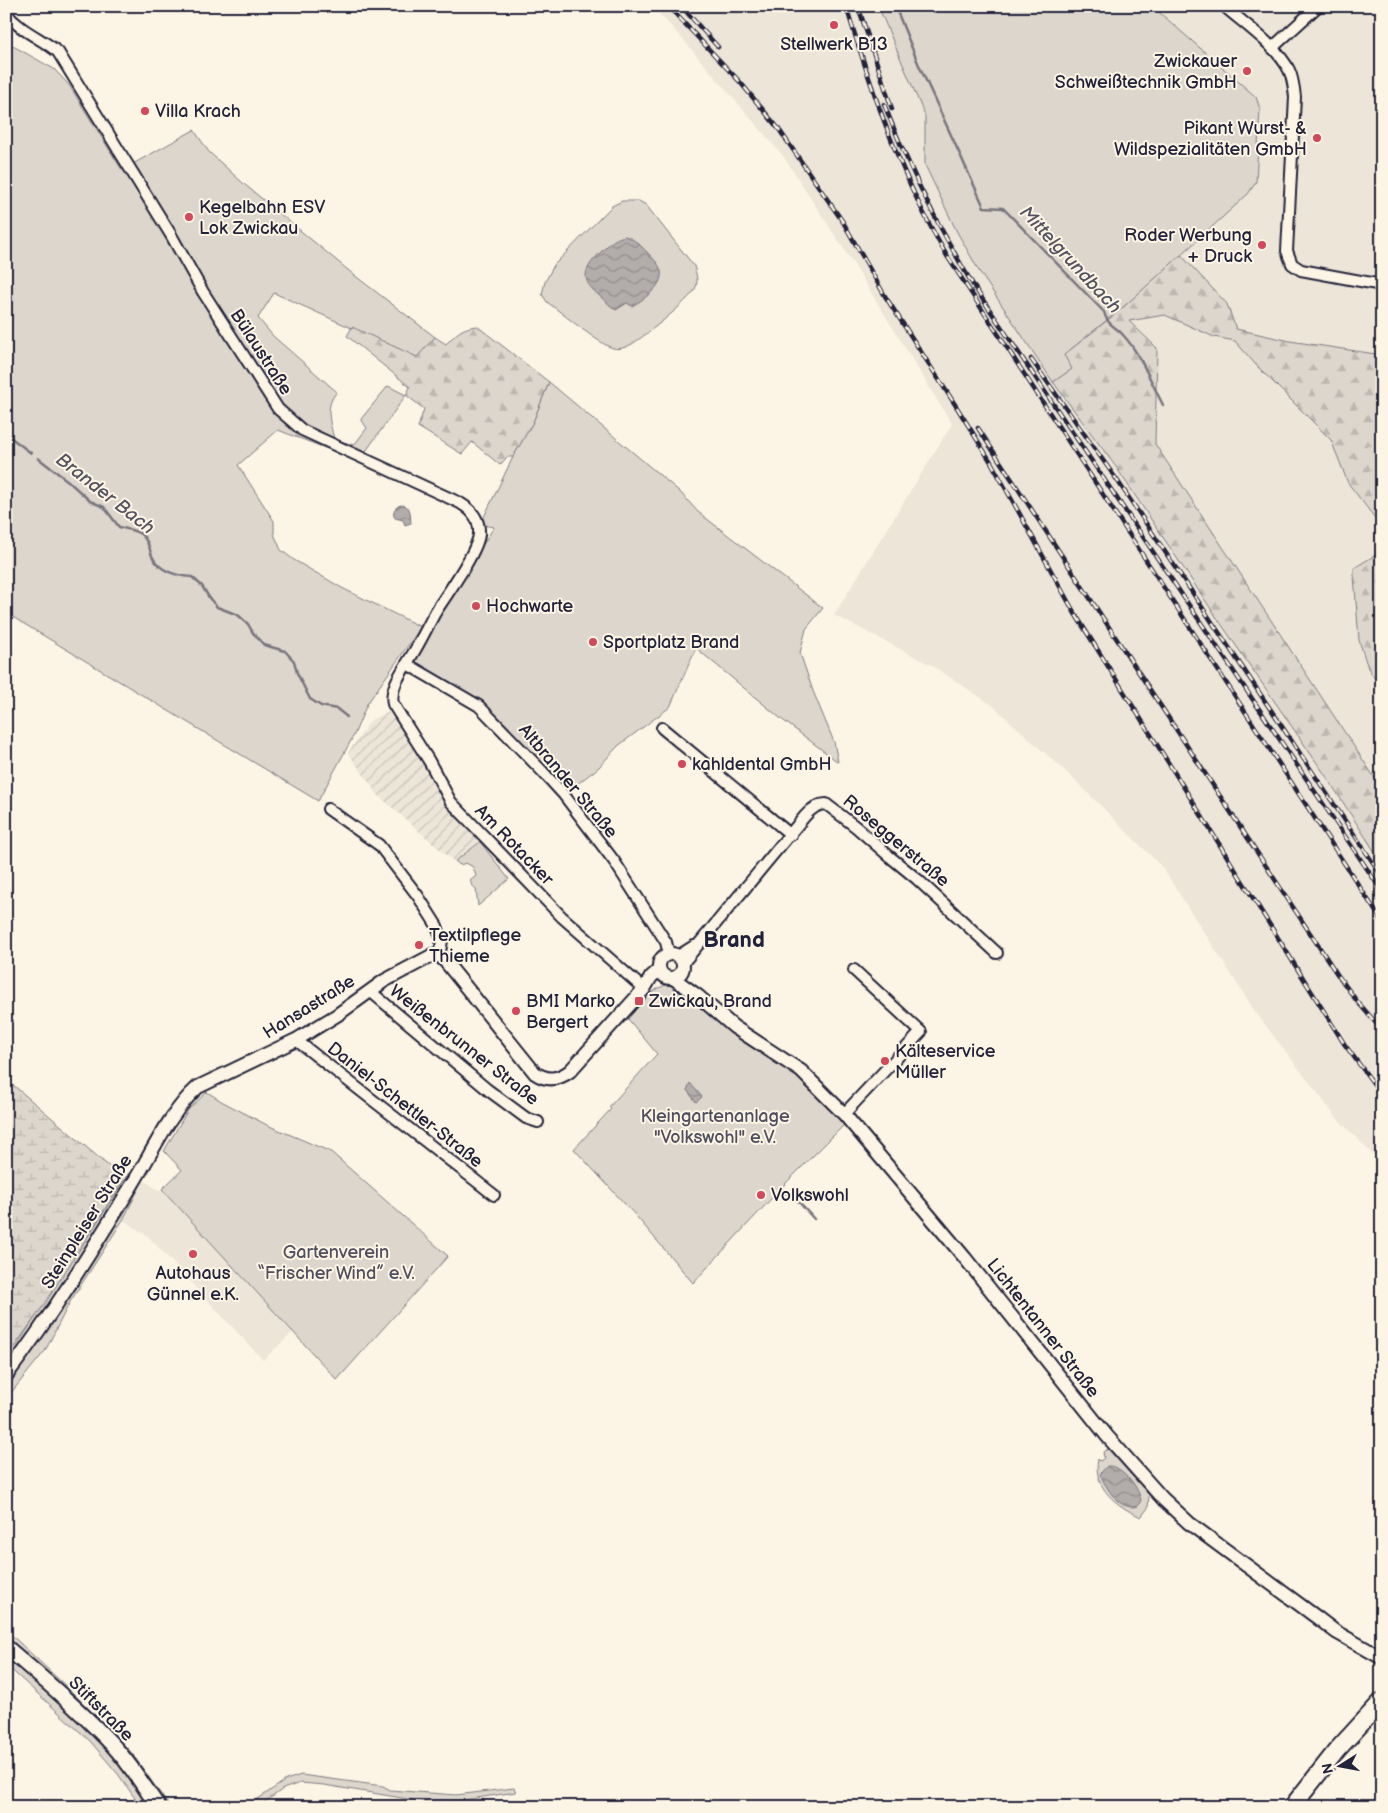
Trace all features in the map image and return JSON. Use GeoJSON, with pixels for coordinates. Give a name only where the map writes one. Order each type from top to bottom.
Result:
{"type":"FeatureCollection","features":[{"type":"Feature","properties":{"kind":"main road","name":"Stiftstraße"},"geometry":{"type":"LineString","coordinates":[[6,1647],[106,1738],[126,1761],[158,1807]]}},
{"type":"Feature","properties":{"kind":"main road"},"geometry":{"type":"LineString","coordinates":[[1292,1807],[1337,1750],[1382,1701]]}},
{"type":"Feature","properties":{"kind":"street"},"geometry":{"type":"LineString","coordinates":[[1224,6],[1272,48],[1288,68],[1291,76],[1295,96],[1287,251],[1292,264],[1301,270],[1382,285]]}},
{"type":"Feature","properties":{"kind":"street"},"geometry":{"type":"LineString","coordinates":[[1272,48],[1318,6]]}},
{"type":"Feature","properties":{"kind":"street","name":"Bülaustraße"},"geometry":{"type":"LineString","coordinates":[[6,14],[14,23],[47,42],[58,52],[171,235],[203,292],[278,409],[302,430],[460,503],[471,510],[477,518],[480,532],[477,546],[435,613],[397,681],[392,698]]}},
{"type":"Feature","properties":{"kind":"street","name":"Altbrander Straße"},"geometry":{"type":"LineString","coordinates":[[407,664],[479,706],[544,772],[564,795],[614,861],[666,942],[673,967]]}},
{"type":"Feature","properties":{"kind":"street","name":"Am Rotacker"},"geometry":{"type":"LineString","coordinates":[[392,698],[451,802],[562,917],[644,989]]}},
{"type":"Feature","properties":{"kind":"street"},"geometry":{"type":"LineString","coordinates":[[662,728],[791,834]]}},
{"type":"Feature","properties":{"kind":"street","name":"Roseggerstraße"},"geometry":{"type":"LineString","coordinates":[[673,967],[697,944],[811,809],[820,804],[826,804],[856,827],[917,879],[997,954]]}},
{"type":"Feature","properties":{"kind":"street"},"geometry":{"type":"LineString","coordinates":[[328,809],[379,845],[430,912],[439,933],[441,947],[437,956],[445,961],[535,1073],[547,1079],[560,1077],[570,1071],[644,989],[673,967]]}},
{"type":"Feature","properties":{"kind":"street","name":"Hansastraße"},"geometry":{"type":"LineString","coordinates":[[198,1087],[296,1040],[337,1015],[370,991],[417,963],[437,956]]}},
{"type":"Feature","properties":{"kind":"street","name":"Lichtentanner Straße"},"geometry":{"type":"LineString","coordinates":[[673,967],[698,996],[734,1028],[801,1071],[844,1114],[965,1258],[1101,1430],[1163,1499],[1189,1523],[1322,1621],[1382,1658]]}},
{"type":"Feature","properties":{"kind":"street"},"geometry":{"type":"LineString","coordinates":[[844,1114],[921,1032],[854,970]]}},
{"type":"Feature","properties":{"kind":"street","name":"Weißenbrunner Straße"},"geometry":{"type":"LineString","coordinates":[[370,991],[488,1090],[526,1118],[538,1122]]}},
{"type":"Feature","properties":{"kind":"street","name":"Daniel-Schettler-Straße"},"geometry":{"type":"LineString","coordinates":[[296,1040],[494,1195]]}},
{"type":"Feature","properties":{"kind":"street","name":"Steinpleiser Straße"},"geometry":{"type":"LineString","coordinates":[[6,1376],[79,1270],[167,1127],[198,1087]]}},
{"type":"Feature","properties":{"kind":"shaded area"},"geometry":{"type":"Polygon","coordinates":[[[652,6],[878,6],[925,116],[925,165],[956,230],[979,271],[1046,372],[1116,467],[1328,779],[1382,863],[1382,1164],[1336,1117],[1256,1013],[1162,867],[1076,781],[992,705],[933,666],[834,615],[952,424],[856,268],[784,157],[652,6]]]}},
{"type":"Feature","properties":{"kind":"shaded area"},"geometry":{"type":"Polygon","coordinates":[[[1152,6],[1382,6],[1382,789],[1155,444],[1157,348],[1119,311],[1248,194],[1256,97],[1152,6]]]}},
{"type":"Feature","properties":{"kind":"shaded area"},"geometry":{"type":"Polygon","coordinates":[[[391,711],[446,800],[483,839],[453,861],[379,796],[348,753],[371,720],[391,711]]]}},
{"type":"Feature","properties":{"kind":"shaded area","name":"Autohaus Günnel e.K."},"geometry":{"type":"Polygon","coordinates":[[[143,1180],[160,1191],[162,1189],[293,1332],[263,1360],[147,1235],[123,1220],[143,1180]]]}},
{"type":"Feature","properties":{"kind":"green space"},"geometry":{"type":"Polygon","coordinates":[[[878,6],[1152,6],[1256,97],[1260,109],[1256,182],[1248,194],[1133,299],[1070,350],[1065,355],[1073,369],[1053,382],[979,271],[956,230],[925,165],[925,116],[878,6]]]}},
{"type":"Feature","properties":{"kind":"green space"},"geometry":{"type":"Polygon","coordinates":[[[6,42],[54,69],[69,85],[122,170],[194,130],[209,152],[244,184],[354,275],[435,337],[418,358],[274,293],[258,318],[273,336],[337,392],[330,403],[329,409],[334,439],[354,445],[367,428],[361,419],[388,386],[406,395],[359,461],[278,430],[238,465],[274,521],[274,534],[281,550],[294,560],[342,588],[421,627],[367,704],[354,735],[318,801],[6,613],[6,42]]]}},
{"type":"Feature","properties":{"kind":"green space"},"geometry":{"type":"Polygon","coordinates":[[[622,201],[639,201],[646,205],[694,266],[697,280],[695,289],[691,294],[666,318],[632,344],[618,349],[607,346],[590,335],[547,302],[542,294],[545,282],[554,265],[612,206],[622,201]],[[661,272],[628,303],[632,306],[641,299],[654,287],[661,272]]]}},
{"type":"Feature","properties":{"kind":"green space"},"geometry":{"type":"Polygon","coordinates":[[[1181,255],[1227,304],[1236,329],[1290,341],[1382,355],[1382,522],[1378,522],[1348,483],[1331,440],[1256,365],[1235,341],[1214,337],[1165,315],[1129,321],[1157,348],[1155,444],[1382,789],[1382,863],[1328,779],[1116,467],[1053,382],[1072,369],[1064,355],[1119,311],[1181,255]]]}},
{"type":"Feature","properties":{"kind":"green space"},"geometry":{"type":"Polygon","coordinates":[[[477,326],[549,382],[533,422],[513,457],[507,457],[500,465],[472,442],[462,454],[418,427],[424,409],[406,395],[410,387],[347,336],[352,327],[417,357],[435,337],[446,344],[463,329],[477,326]]]}},
{"type":"Feature","properties":{"kind":"green space"},"geometry":{"type":"Polygon","coordinates":[[[549,382],[680,492],[698,512],[823,608],[806,629],[800,653],[834,742],[838,762],[780,718],[696,648],[670,707],[618,746],[598,768],[572,788],[562,785],[475,699],[413,662],[448,600],[494,527],[482,525],[482,521],[513,457],[533,422],[549,382]]]}},
{"type":"Feature","properties":{"kind":"green space"},"geometry":{"type":"Polygon","coordinates":[[[1382,551],[1382,690],[1368,668],[1359,640],[1354,568],[1382,551]]]}},
{"type":"Feature","properties":{"kind":"green space"},"geometry":{"type":"Polygon","coordinates":[[[480,842],[509,879],[478,906],[476,889],[470,881],[476,876],[473,867],[466,863],[460,865],[455,861],[480,842]]]}},
{"type":"Feature","properties":{"kind":"green space","name":"Kleingartenanlage \"Volkswohl\" e.V."},"geometry":{"type":"Polygon","coordinates":[[[674,983],[799,1072],[847,1122],[785,1184],[693,1283],[636,1216],[574,1149],[611,1109],[609,1107],[657,1054],[628,1019],[653,992],[674,983]]]}},
{"type":"Feature","properties":{"kind":"green space"},"geometry":{"type":"Polygon","coordinates":[[[6,1079],[124,1179],[44,1305],[6,1358],[6,1079]]]}},
{"type":"Feature","properties":{"kind":"green space","name":"Gartenverein “Frischer Wind” e.V."},"geometry":{"type":"Polygon","coordinates":[[[207,1092],[267,1125],[331,1152],[448,1256],[337,1380],[162,1189],[182,1170],[164,1151],[188,1110],[207,1092]]]}},
{"type":"Feature","properties":{"kind":"green space"},"geometry":{"type":"Polygon","coordinates":[[[130,1172],[143,1180],[123,1220],[70,1302],[45,1351],[6,1399],[6,1362],[130,1172]]]}},
{"type":"Feature","properties":{"kind":"green space"},"geometry":{"type":"Polygon","coordinates":[[[1108,1449],[1149,1495],[1148,1508],[1141,1517],[1116,1502],[1103,1487],[1099,1479],[1098,1459],[1100,1461],[1104,1458],[1103,1452],[1108,1449]]]}},
{"type":"Feature","properties":{"kind":"green space"},"geometry":{"type":"Polygon","coordinates":[[[6,1630],[69,1689],[131,1752],[170,1807],[141,1807],[118,1774],[90,1741],[6,1665],[6,1630]]]}},
{"type":"Feature","properties":{"kind":"green space"},"geometry":{"type":"Polygon","coordinates":[[[301,1775],[383,1786],[390,1790],[456,1795],[514,1788],[516,1792],[438,1804],[324,1785],[300,1783],[283,1789],[258,1807],[246,1807],[286,1780],[301,1775]]]}},
{"type":"Feature","properties":{"kind":"water"},"geometry":{"type":"Polygon","coordinates":[[[625,236],[637,242],[655,261],[660,268],[661,277],[652,292],[642,300],[632,306],[627,303],[616,310],[592,288],[586,277],[587,270],[600,253],[614,240],[625,236]]]}},
{"type":"Feature","properties":{"kind":"water"},"geometry":{"type":"Polygon","coordinates":[[[402,505],[409,509],[410,514],[411,523],[405,525],[403,520],[395,518],[394,514],[395,509],[402,505]]]}},
{"type":"Feature","properties":{"kind":"water"},"geometry":{"type":"Polygon","coordinates":[[[690,1083],[702,1097],[696,1102],[687,1090],[690,1083]]]}},
{"type":"Feature","properties":{"kind":"water"},"geometry":{"type":"Polygon","coordinates":[[[1107,1466],[1118,1469],[1133,1483],[1141,1500],[1138,1506],[1131,1507],[1125,1505],[1114,1498],[1100,1474],[1107,1466]]]}},
{"type":"Feature","properties":{"kind":"waterway","name":"Mittelgrundbach"},"geometry":{"type":"LineString","coordinates":[[895,6],[918,63],[984,207],[1003,208],[1104,312],[1110,324],[1121,333],[1136,352],[1163,405]]}},
{"type":"Feature","properties":{"kind":"waterway","name":"Brander Bach"},"geometry":{"type":"LineString","coordinates":[[6,434],[31,453]]}},
{"type":"Feature","properties":{"kind":"waterway","name":"Brander Bach"},"geometry":{"type":"LineString","coordinates":[[38,458],[90,501],[104,507],[119,527],[142,535],[155,561],[164,569],[175,574],[192,577],[202,586],[217,607],[238,615],[248,624],[264,645],[285,651],[294,661],[297,673],[310,699],[321,706],[337,709],[347,717]]}},
{"type":"Feature","properties":{"kind":"waterway","name":"Brander Bach"},"geometry":{"type":"LineString","coordinates":[[781,1191],[796,1199],[814,1219]]}},
{"type":"Feature","properties":{"kind":"railway"},"geometry":{"type":"LineString","coordinates":[[668,6],[740,82],[778,128],[843,222],[885,296],[991,462],[1074,612],[1345,1045],[1382,1095]]}},
{"type":"Feature","properties":{"kind":"railway"},"geometry":{"type":"LineString","coordinates":[[681,6],[718,47]]}},
{"type":"Feature","properties":{"kind":"railway"},"geometry":{"type":"LineString","coordinates":[[846,6],[877,103],[889,134],[915,196],[947,256],[1382,921]]}},
{"type":"Feature","properties":{"kind":"railway"},"geometry":{"type":"LineString","coordinates":[[858,6],[892,109]]}},
{"type":"Feature","properties":{"kind":"railway"},"geometry":{"type":"LineString","coordinates":[[884,104],[925,198],[975,288],[1382,891]]}},
{"type":"Feature","properties":{"kind":"railway"},"geometry":{"type":"LineString","coordinates":[[1031,359],[1117,480],[1382,876]]}},
{"type":"Feature","properties":{"kind":"railway"},"geometry":{"type":"LineString","coordinates":[[978,428],[1337,974],[1382,1030]]}},
{"type":"Feature","properties":{"kind":"place","name":"Stellwerk B13"},"geometry":{"type":"Point","coordinates":[834,25]}},
{"type":"Feature","properties":{"kind":"place","name":"Zwickauer Schweißtechnik GmbH"},"geometry":{"type":"Point","coordinates":[1247,71]}},
{"type":"Feature","properties":{"kind":"place","name":"Villa Krach"},"geometry":{"type":"Point","coordinates":[145,111]}},
{"type":"Feature","properties":{"kind":"place","name":"Pikant Wurst- & Wildspezialitäten GmbH"},"geometry":{"type":"Point","coordinates":[1317,138]}},
{"type":"Feature","properties":{"kind":"place","name":"Kegelbahn ESV Lok Zwickau"},"geometry":{"type":"Point","coordinates":[189,217]}},
{"type":"Feature","properties":{"kind":"place","name":"Roder Werbung + Druck"},"geometry":{"type":"Point","coordinates":[1262,245]}},
{"type":"Feature","properties":{"kind":"place","name":"Hochwarte"},"geometry":{"type":"Point","coordinates":[476,606]}},
{"type":"Feature","properties":{"kind":"place","name":"Sportplatz Brand"},"geometry":{"type":"Point","coordinates":[593,642]}},
{"type":"Feature","properties":{"kind":"place","name":"kahldental GmbH"},"geometry":{"type":"Point","coordinates":[682,764]}},
{"type":"Feature","properties":{"kind":"place","name":"Textilpflege Thieme"},"geometry":{"type":"Point","coordinates":[419,945]}},
{"type":"Feature","properties":{"kind":"place","name":"Zwickau, Brand"},"geometry":{"type":"Point","coordinates":[639,1001]}},
{"type":"Feature","properties":{"kind":"place","name":"BMI Marko Bergert"},"geometry":{"type":"Point","coordinates":[516,1011]}},
{"type":"Feature","properties":{"kind":"place","name":"Kälteservice Müller"},"geometry":{"type":"Point","coordinates":[885,1061]}},
{"type":"Feature","properties":{"kind":"place","name":"Volkswohl"},"geometry":{"type":"Point","coordinates":[761,1195]}},
{"type":"Feature","properties":{"kind":"place","name":"Autohaus Günnel e.K."},"geometry":{"type":"Point","coordinates":[193,1254]}},
{"type":"Feature","properties":{"kind":"district","name":"Brand"},"geometry":{"type":"Point","coordinates":[734,940]}}]}
